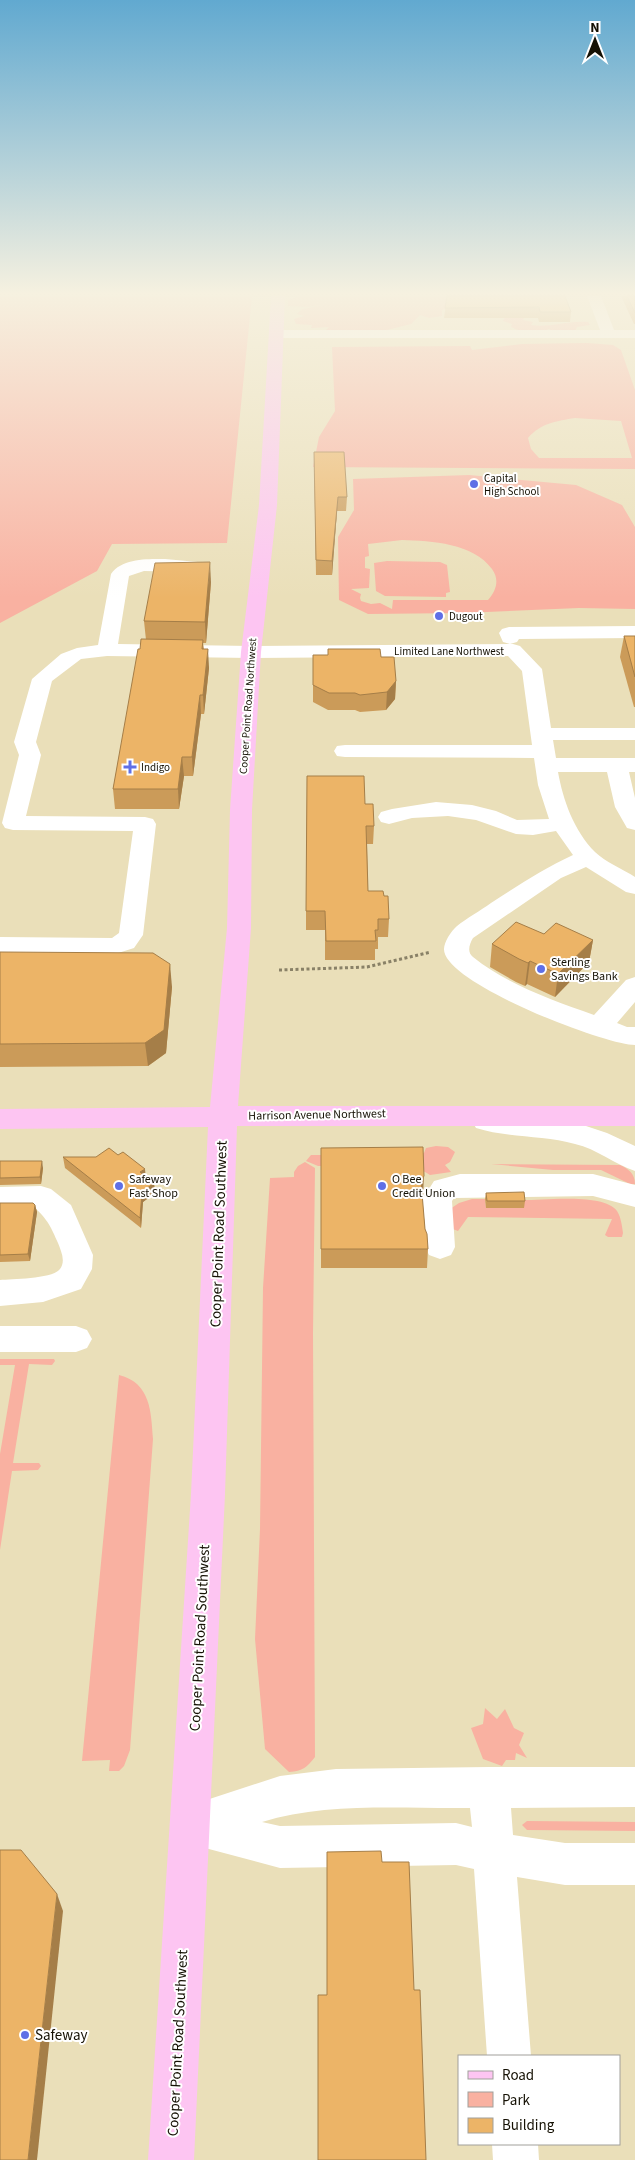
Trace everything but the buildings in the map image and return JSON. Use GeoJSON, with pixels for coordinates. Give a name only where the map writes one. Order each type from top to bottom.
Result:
{"type":"FeatureCollection","features":[{"type":"Feature","properties":{"kind":"main road","name":"Cooper Point Road Northwest"},"geometry":{"type":"LineString","coordinates":[[223,1116],[239,928],[242,810],[251,652],[268,505],[273,397]]}},
{"type":"Feature","properties":{"kind":"main road","name":"Harrison Avenue Northwest"},"geometry":{"type":"LineString","coordinates":[[0,1119],[455,1114],[635,1116]]}},
{"type":"Feature","properties":{"kind":"main road","name":"Cooper Point Road Southwest"},"geometry":{"type":"LineString","coordinates":[[172,2160],[208,1494],[223,1116]]}},
{"type":"Feature","properties":{"kind":"street"},"geometry":{"type":"LineString","coordinates":[[107,650],[120,574],[124,570],[135,566],[203,566]]}},
{"type":"Feature","properties":{"kind":"street"},"geometry":{"type":"LineString","coordinates":[[635,632],[509,632],[512,644],[635,647]]}},
{"type":"Feature","properties":{"kind":"street","name":"Limited Lane Northwest"},"geometry":{"type":"LineString","coordinates":[[0,945],[115,946],[125,942],[131,935],[145,824],[13,823],[30,755],[26,742],[42,679],[68,658],[77,654],[107,650],[251,652],[512,644],[532,669],[549,785],[562,824],[587,858],[635,887]]}},
{"type":"Feature","properties":{"kind":"street"},"geometry":{"type":"LineString","coordinates":[[345,752],[544,750],[635,734]]}},
{"type":"Feature","properties":{"kind":"street"},"geometry":{"type":"LineString","coordinates":[[544,750],[626,765],[626,807],[635,823]]}},
{"type":"Feature","properties":{"kind":"street"},"geometry":{"type":"LineString","coordinates":[[389,817],[418,810],[448,809],[483,815],[505,825],[518,828],[562,824]]}},
{"type":"Feature","properties":{"kind":"street"},"geometry":{"type":"LineString","coordinates":[[587,858],[553,873],[464,933],[456,946],[457,956],[491,982],[525,1000],[626,1036],[635,1036]]}},
{"type":"Feature","properties":{"kind":"street"},"geometry":{"type":"LineString","coordinates":[[599,1026],[635,986]]}},
{"type":"Feature","properties":{"kind":"street"},"geometry":{"type":"LineString","coordinates":[[455,1114],[492,1122],[555,1129],[587,1136],[614,1146],[635,1160]]}},
{"type":"Feature","properties":{"kind":"street"},"geometry":{"type":"LineString","coordinates":[[440,1247],[437,1200],[444,1189],[460,1185],[593,1185],[635,1196]]}},
{"type":"Feature","properties":{"kind":"street"},"geometry":{"type":"LineString","coordinates":[[0,1198],[41,1197],[60,1213],[78,1255],[77,1269],[70,1280],[44,1289],[0,1293]]}},
{"type":"Feature","properties":{"kind":"street"},"geometry":{"type":"LineString","coordinates":[[0,1339],[76,1339]]}},
{"type":"Feature","properties":{"kind":"street"},"geometry":{"type":"LineString","coordinates":[[489,1787],[509,2055]]}},
{"type":"Feature","properties":{"kind":"street"},"geometry":{"type":"LineString","coordinates":[[190,1824],[280,1796],[327,1790],[635,1787]]}},
{"type":"Feature","properties":{"kind":"street"},"geometry":{"type":"LineString","coordinates":[[190,1824],[280,1847],[456,1844],[493,1853],[565,1864],[635,1864]]}},
{"type":"Feature","properties":{"kind":"street"},"geometry":{"type":"LineString","coordinates":[[515,2145],[516,2160]]}},
{"type":"Feature","properties":{"kind":"path"},"geometry":{"type":"LineString","coordinates":[[279,970],[367,967],[456,946]]}},
{"type":"Feature","properties":{"kind":"green space"},"geometry":{"type":"Polygon","coordinates":[[[0,397],[242,397],[227,543],[112,544],[97,571],[0,623],[0,397]]]}},
{"type":"Feature","properties":{"kind":"green space"},"geometry":{"type":"Polygon","coordinates":[[[334,397],[635,397],[635,469],[313,467],[319,437],[335,411],[334,397]],[[575,418],[562,420],[538,429],[528,438],[531,449],[539,458],[632,458],[621,421],[575,418]]]}},
{"type":"Feature","properties":{"kind":"green space"},"geometry":{"type":"Polygon","coordinates":[[[469,475],[576,485],[622,505],[635,527],[635,609],[579,608],[462,613],[368,614],[339,600],[338,537],[354,510],[353,479],[469,475]],[[414,540],[368,544],[369,556],[365,557],[365,568],[370,569],[369,588],[351,589],[361,594],[361,601],[371,604],[380,603],[392,609],[393,600],[488,600],[491,597],[496,585],[496,577],[484,560],[451,545],[414,540]]]}},
{"type":"Feature","properties":{"kind":"green space"},"geometry":{"type":"Polygon","coordinates":[[[387,561],[440,562],[447,565],[450,592],[446,593],[446,597],[385,596],[376,591],[374,563],[387,561]]]}},
{"type":"Feature","properties":{"kind":"green space"},"geometry":{"type":"Polygon","coordinates":[[[436,1146],[448,1147],[455,1152],[450,1162],[445,1165],[451,1172],[430,1175],[415,1166],[318,1166],[306,1161],[311,1155],[419,1155],[424,1153],[426,1148],[436,1146]]]}},
{"type":"Feature","properties":{"kind":"green space"},"geometry":{"type":"Polygon","coordinates":[[[305,1162],[315,1168],[313,1334],[315,1757],[304,1768],[289,1772],[265,1749],[255,1639],[260,1529],[263,1288],[270,1178],[294,1177],[294,1172],[298,1166],[305,1162]]]}},
{"type":"Feature","properties":{"kind":"green space"},"geometry":{"type":"Polygon","coordinates":[[[491,1164],[620,1165],[631,1172],[635,1184],[630,1184],[601,1170],[553,1170],[491,1164]]]}},
{"type":"Feature","properties":{"kind":"green space"},"geometry":{"type":"Polygon","coordinates":[[[472,1199],[485,1199],[486,1208],[524,1208],[524,1200],[574,1199],[600,1202],[610,1205],[617,1211],[623,1233],[622,1237],[608,1237],[605,1235],[612,1219],[468,1217],[458,1231],[450,1228],[450,1209],[459,1203],[472,1199]]]}},
{"type":"Feature","properties":{"kind":"green space"},"geometry":{"type":"Polygon","coordinates":[[[0,1359],[54,1359],[55,1361],[52,1365],[29,1364],[13,1463],[39,1463],[41,1466],[38,1470],[12,1471],[0,1550],[0,1454],[15,1365],[0,1365],[0,1359]]]}},
{"type":"Feature","properties":{"kind":"green space"},"geometry":{"type":"Polygon","coordinates":[[[119,1375],[130,1379],[143,1392],[150,1409],[153,1439],[130,1750],[124,1766],[119,1771],[109,1771],[110,1760],[82,1761],[119,1375]]]}},
{"type":"Feature","properties":{"kind":"green space"},"geometry":{"type":"Polygon","coordinates":[[[485,1708],[497,1719],[505,1709],[514,1728],[524,1733],[519,1745],[527,1758],[516,1753],[515,1760],[506,1760],[502,1766],[483,1759],[471,1728],[483,1724],[485,1708]]]}},
{"type":"Feature","properties":{"kind":"green space"},"geometry":{"type":"Polygon","coordinates":[[[527,1821],[635,1822],[635,1831],[527,1830],[522,1825],[527,1821]]]}},
{"type":"Feature","properties":{"kind":"place","name":"Capital High School"},"geometry":{"type":"Point","coordinates":[474,484]}},
{"type":"Feature","properties":{"kind":"place","name":"Dugout"},"geometry":{"type":"Point","coordinates":[439,616]}},
{"type":"Feature","properties":{"kind":"place","name":"Indigo"},"geometry":{"type":"Point","coordinates":[130,767]}},
{"type":"Feature","properties":{"kind":"place","name":"Sterling Savings Bank"},"geometry":{"type":"Point","coordinates":[541,969]}},
{"type":"Feature","properties":{"kind":"place","name":"Safeway Fast Shop"},"geometry":{"type":"Point","coordinates":[119,1186]}},
{"type":"Feature","properties":{"kind":"place","name":"O Bee Credit Union"},"geometry":{"type":"Point","coordinates":[382,1186]}},
{"type":"Feature","properties":{"kind":"place","name":"Safeway"},"geometry":{"type":"Point","coordinates":[25,2035]}}]}
